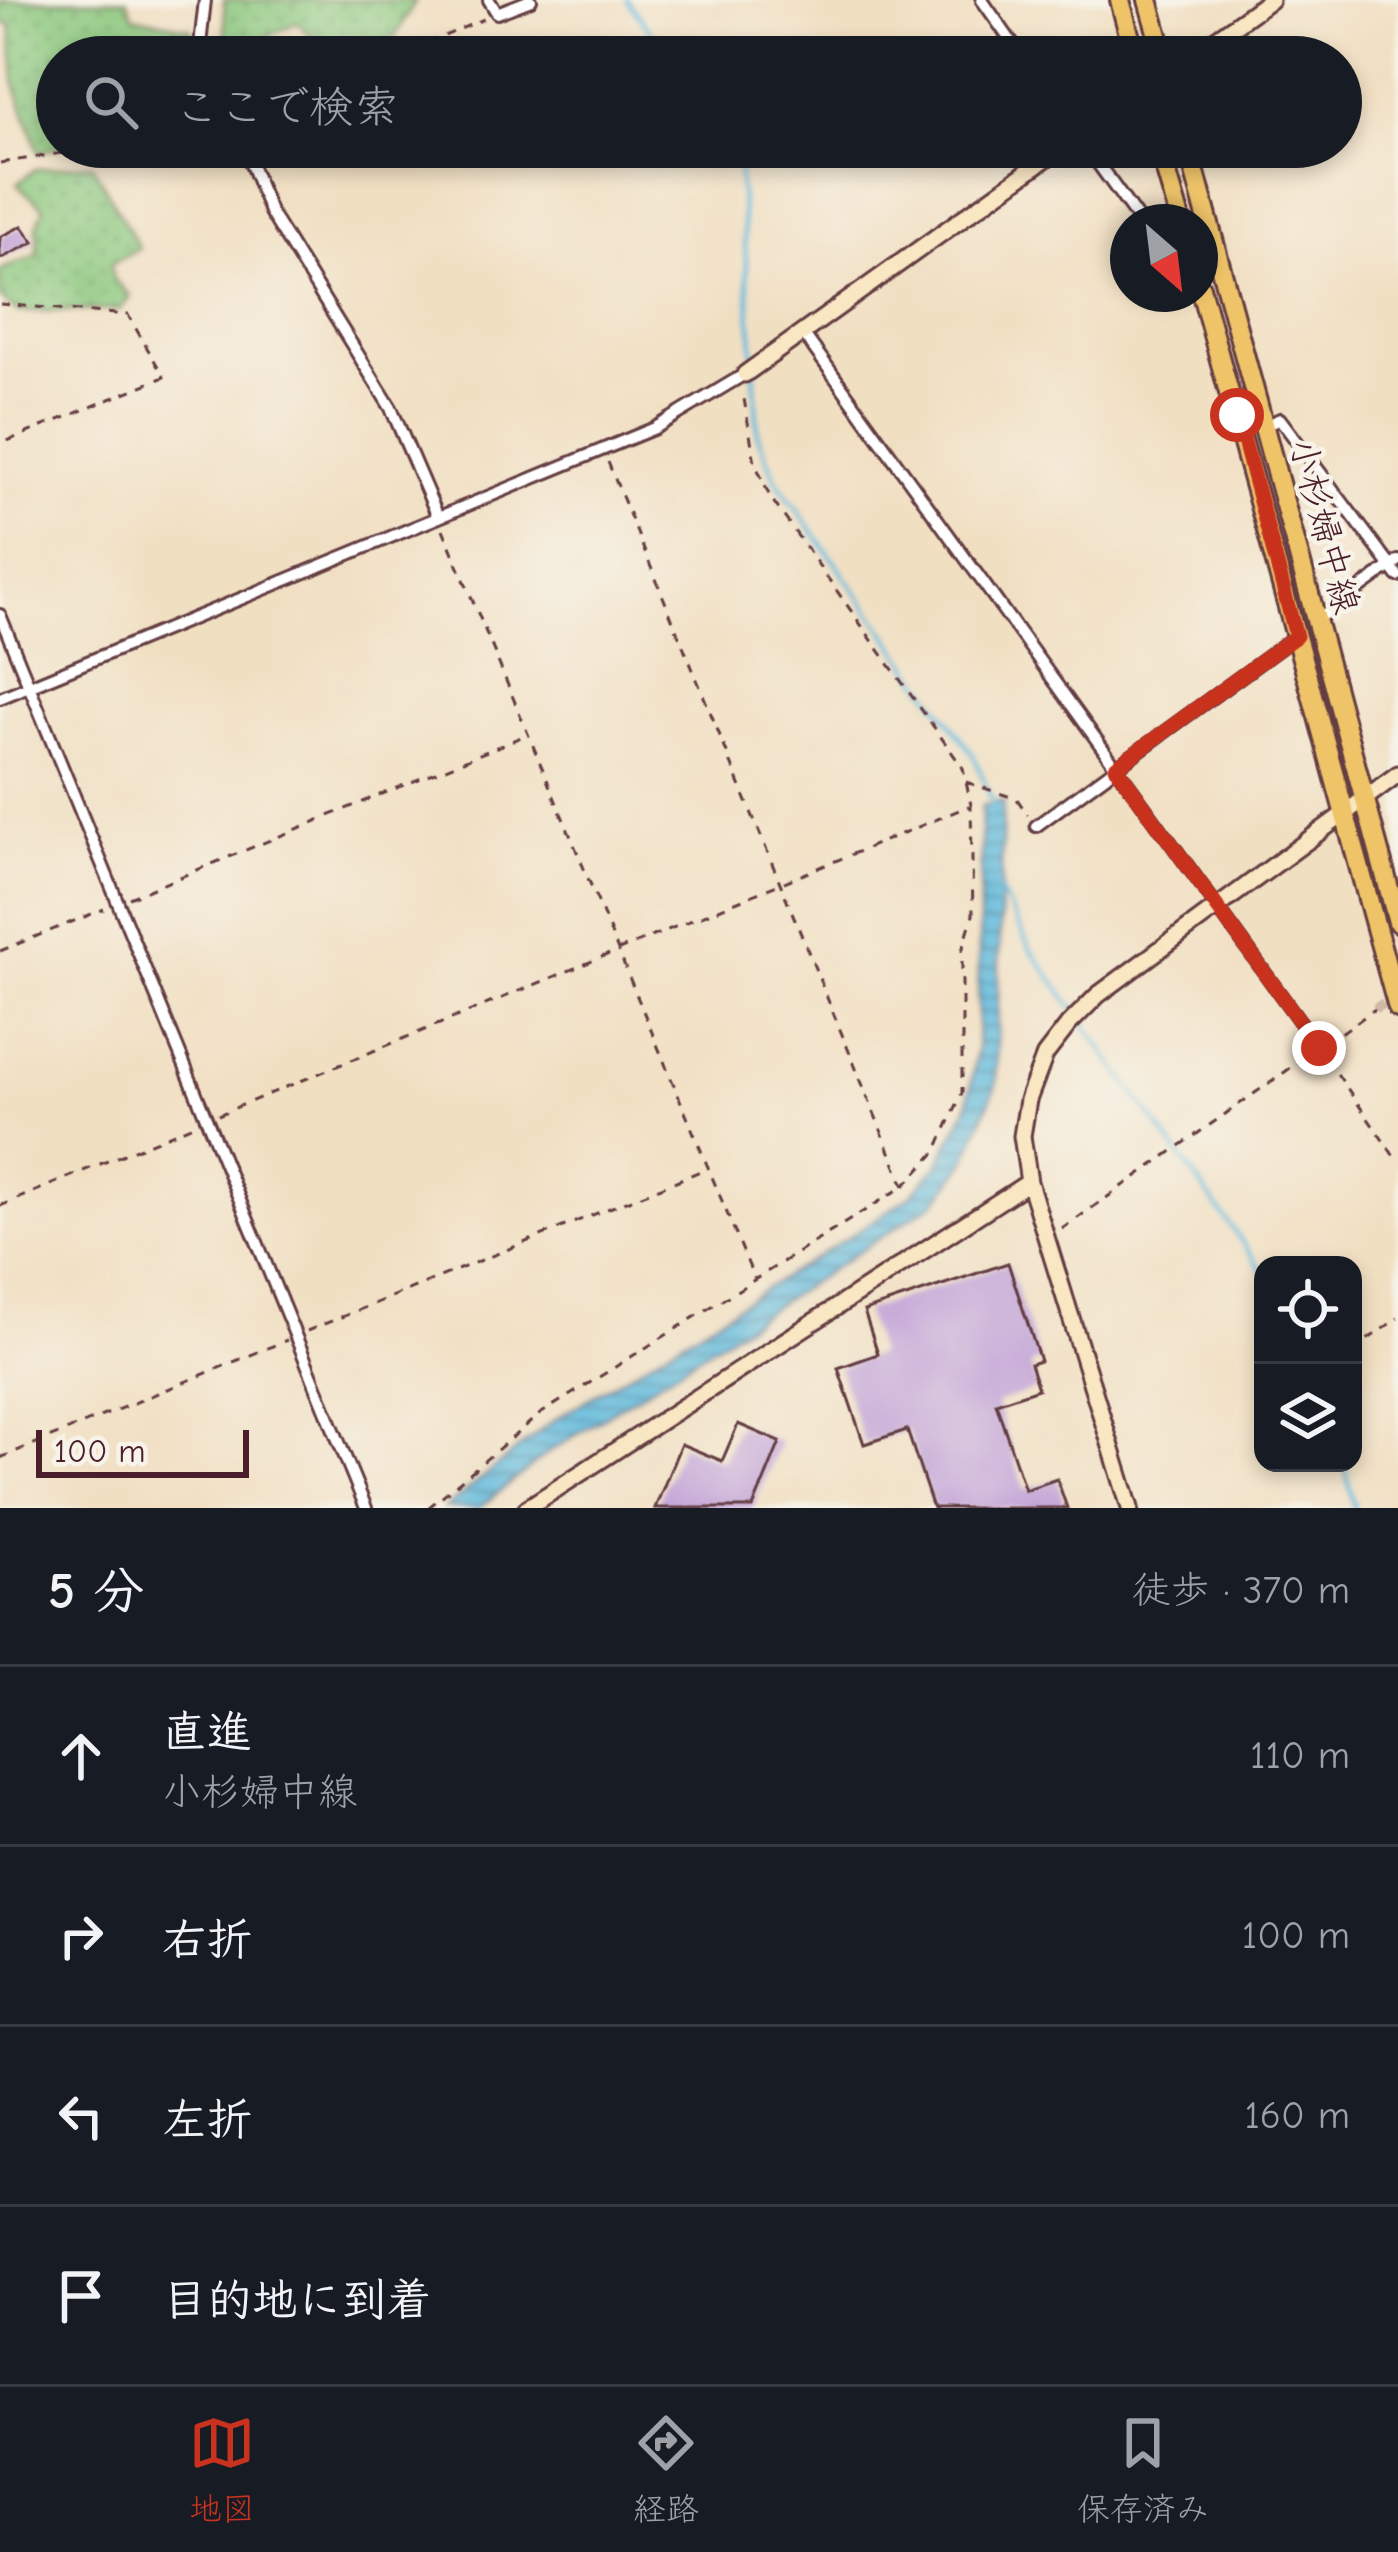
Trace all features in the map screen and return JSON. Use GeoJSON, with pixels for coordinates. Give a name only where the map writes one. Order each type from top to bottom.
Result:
{"type":"FeatureCollection","features":[{"type":"Feature","properties":{"kind":"main road"},"geometry":{"type":"LineString","coordinates":[[1120,0],[1129,36]]}},
{"type":"Feature","properties":{"kind":"main road"},"geometry":{"type":"LineString","coordinates":[[1148,0],[1158,36]]}},
{"type":"Feature","properties":{"kind":"main road"},"geometry":{"type":"LineString","coordinates":[[1166,168],[1176,204]]}},
{"type":"Feature","properties":{"kind":"main road","name":"小杉婦中線"},"geometry":{"type":"LineString","coordinates":[[1194,168],[1398,922]]}},
{"type":"Feature","properties":{"kind":"main road","name":"小杉婦中線"},"geometry":{"type":"LineString","coordinates":[[1207,312],[1398,1008]]}},
{"type":"Feature","properties":{"kind":"street"},"geometry":{"type":"LineString","coordinates":[[201,36],[206,0]]}},
{"type":"Feature","properties":{"kind":"street"},"geometry":{"type":"LineString","coordinates":[[488,0],[497,14],[531,0]]}},
{"type":"Feature","properties":{"kind":"street"},"geometry":{"type":"LineString","coordinates":[[982,0],[1007,36]]}},
{"type":"Feature","properties":{"kind":"street"},"geometry":{"type":"LineString","coordinates":[[1219,36],[1270,0]]}},
{"type":"Feature","properties":{"kind":"street"},"geometry":{"type":"LineString","coordinates":[[252,168],[270,212],[392,408],[438,517]]}},
{"type":"Feature","properties":{"kind":"street"},"geometry":{"type":"LineString","coordinates":[[0,698],[655,428],[743,376],[1034,168]]}},
{"type":"Feature","properties":{"kind":"street"},"geometry":{"type":"LineString","coordinates":[[1101,168],[1127,204]]}},
{"type":"Feature","properties":{"kind":"street"},"geometry":{"type":"LineString","coordinates":[[802,333],[1319,1048]]}},
{"type":"Feature","properties":{"kind":"street"},"geometry":{"type":"LineString","coordinates":[[1262,427],[1280,418],[1396,568],[1315,621]]}},
{"type":"Feature","properties":{"kind":"street"},"geometry":{"type":"LineString","coordinates":[[0,615],[366,1508]]}},
{"type":"Feature","properties":{"kind":"street"},"geometry":{"type":"LineString","coordinates":[[1036,826],[1296,636]]}},
{"type":"Feature","properties":{"kind":"street"},"geometry":{"type":"LineString","coordinates":[[1130,1508],[1028,1182],[1022,1136],[1028,1100],[1045,1055],[1098,995],[1398,774]]}},
{"type":"Feature","properties":{"kind":"street"},"geometry":{"type":"LineString","coordinates":[[527,1508],[1028,1182]]}},
{"type":"Feature","properties":{"kind":"path"},"geometry":{"type":"LineString","coordinates":[[445,36],[497,14]]}},
{"type":"Feature","properties":{"kind":"path"},"geometry":{"type":"LineString","coordinates":[[0,163],[36,157]]}},
{"type":"Feature","properties":{"kind":"path"},"geometry":{"type":"LineString","coordinates":[[0,304],[128,315],[164,377],[0,444]]}},
{"type":"Feature","properties":{"kind":"path"},"geometry":{"type":"LineString","coordinates":[[428,1508],[540,1414],[904,1186],[936,1151],[962,1093],[962,951],[973,915],[967,782],[948,743],[770,497],[748,432],[743,376]]}},
{"type":"Feature","properties":{"kind":"path"},"geometry":{"type":"LineString","coordinates":[[603,449],[904,1186]]}},
{"type":"Feature","properties":{"kind":"path"},"geometry":{"type":"LineString","coordinates":[[438,517],[754,1278]]}},
{"type":"Feature","properties":{"kind":"path"},"geometry":{"type":"LineString","coordinates":[[0,951],[528,735]]}},
{"type":"Feature","properties":{"kind":"path"},"geometry":{"type":"LineString","coordinates":[[967,782],[1017,799],[1036,826]]}},
{"type":"Feature","properties":{"kind":"path"},"geometry":{"type":"LineString","coordinates":[[0,1205],[970,806]]}},
{"type":"Feature","properties":{"kind":"path"},"geometry":{"type":"LineString","coordinates":[[1045,1241],[1375,1009]]}},
{"type":"Feature","properties":{"kind":"path"},"geometry":{"type":"LineString","coordinates":[[1319,1048],[1398,1162]]}},
{"type":"Feature","properties":{"kind":"path"},"geometry":{"type":"LineString","coordinates":[[0,1458],[708,1168]]}},
{"type":"Feature","properties":{"kind":"path"},"geometry":{"type":"LineString","coordinates":[[1362,1344],[1398,1318]]}},
{"type":"Feature","properties":{"kind":"green space"},"geometry":{"type":"Polygon","coordinates":[[[0,0],[127,0],[133,16],[190,28],[192,36],[36,36],[36,144],[15,84],[11,24],[0,23],[0,0]]]}},
{"type":"Feature","properties":{"kind":"green space"},"geometry":{"type":"Polygon","coordinates":[[[224,0],[416,0],[396,36],[311,36],[298,22],[269,36],[225,36],[224,0]]]}},
{"type":"Feature","properties":{"kind":"green space"},"geometry":{"type":"Polygon","coordinates":[[[94,168],[139,248],[111,264],[113,279],[130,296],[120,310],[18,312],[0,298],[0,270],[38,255],[37,226],[44,208],[17,184],[35,169],[94,168]]]}},
{"type":"Feature","properties":{"kind":"water"},"geometry":{"type":"Polygon","coordinates":[[[1003,801],[996,1085],[965,1163],[937,1201],[548,1453],[479,1508],[445,1508],[554,1420],[858,1231],[911,1195],[938,1165],[967,1108],[977,1048],[982,806],[1003,801]]]}},
{"type":"Feature","properties":{"kind":"building"},"geometry":{"type":"Polygon","coordinates":[[[22,226],[34,242],[0,259],[0,237],[22,226]]]}},
{"type":"Feature","properties":{"kind":"building"},"geometry":{"type":"Polygon","coordinates":[[[1008,1263],[1040,1361],[1030,1364],[1038,1389],[996,1403],[1025,1490],[1057,1479],[1067,1508],[933,1508],[907,1430],[864,1444],[838,1368],[878,1354],[864,1311],[1008,1263]]]}},
{"type":"Feature","properties":{"kind":"building"},"geometry":{"type":"Polygon","coordinates":[[[738,1424],[780,1442],[753,1508],[655,1508],[681,1444],[722,1461],[738,1424]]]}},
{"type":"Feature","properties":{"kind":"waterway"},"geometry":{"type":"LineString","coordinates":[[627,0],[654,36]]}},
{"type":"Feature","properties":{"kind":"waterway"},"geometry":{"type":"LineString","coordinates":[[738,168],[754,359]]}},
{"type":"Feature","properties":{"kind":"waterway"},"geometry":{"type":"LineString","coordinates":[[754,370],[758,436],[776,480],[974,756],[993,803]]}},
{"type":"Feature","properties":{"kind":"waterway"},"geometry":{"type":"LineString","coordinates":[[1001,892],[1031,950],[1075,1010]]}},
{"type":"Feature","properties":{"kind":"waterway"},"geometry":{"type":"LineString","coordinates":[[1081,1019],[1254,1259]]}},
{"type":"Feature","properties":{"kind":"waterway"},"geometry":{"type":"LineString","coordinates":[[1346,1472],[1354,1508]]}},
{"type":"Feature","properties":{"kind":"tunnel"},"geometry":{"type":"LineString","coordinates":[[1375,1009],[1395,995]]}},
{"type":"Feature","properties":{"kind":"route"},"geometry":{"type":"LineString","coordinates":[[1237,415],[1296,636],[1116,767],[1319,1048]]}}]}
